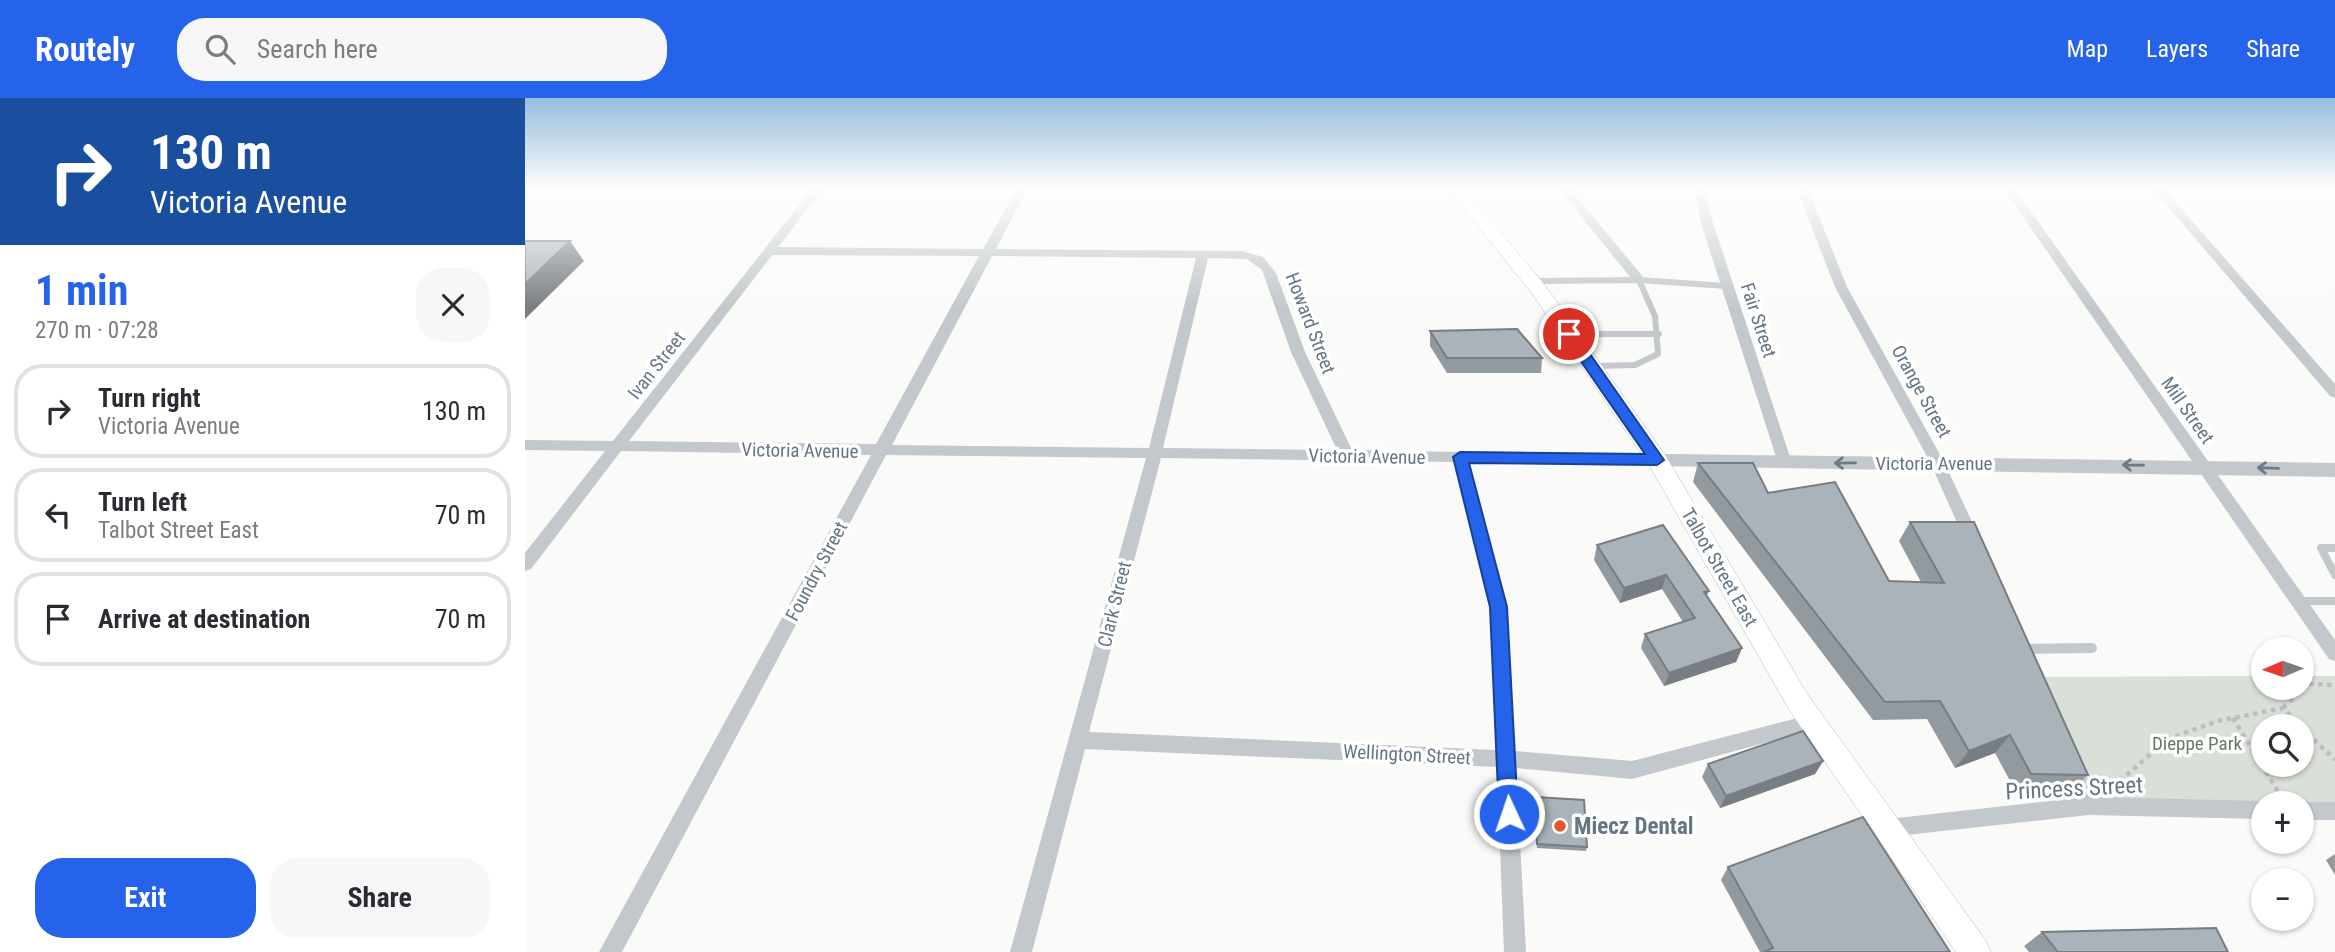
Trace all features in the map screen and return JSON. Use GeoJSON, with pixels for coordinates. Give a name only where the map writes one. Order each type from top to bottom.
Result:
{"type":"FeatureCollection","features":[{"type":"Feature","properties":{"kind":"main road","name":"Talbot Street East"},"geometry":{"type":"LineString","coordinates":[[1489,229],[1531,281],[1657,460],[1813,722],[1975,952]]}},
{"type":"Feature","properties":{"kind":"street","name":"Ivan Street"},"geometry":{"type":"LineString","coordinates":[[525,565],[786,229]]}},
{"type":"Feature","properties":{"kind":"street","name":"Foundry Street"},"geometry":{"type":"LineString","coordinates":[[610,952],[1001,229]]}},
{"type":"Feature","properties":{"kind":"street"},"geometry":{"type":"LineString","coordinates":[[1597,229],[1639,280]]}},
{"type":"Feature","properties":{"kind":"street","name":"Fair Street"},"geometry":{"type":"LineString","coordinates":[[1711,229],[1785,463]]}},
{"type":"Feature","properties":{"kind":"street","name":"Orange Street"},"geometry":{"type":"LineString","coordinates":[[1818,229],[1841,287],[1937,462],[1982,564]]}},
{"type":"Feature","properties":{"kind":"street","name":"Mill Street"},"geometry":{"type":"LineString","coordinates":[[2038,229],[2201,466],[2335,654]]}},
{"type":"Feature","properties":{"kind":"street"},"geometry":{"type":"LineString","coordinates":[[2193,229],[2335,393]]}},
{"type":"Feature","properties":{"kind":"street"},"geometry":{"type":"LineString","coordinates":[[769,251],[1203,255]]}},
{"type":"Feature","properties":{"kind":"street","name":"Clark Street"},"geometry":{"type":"LineString","coordinates":[[1021,952],[1079,740],[1203,255]]}},
{"type":"Feature","properties":{"kind":"street","name":"Howard Street"},"geometry":{"type":"LineString","coordinates":[[1203,255],[1241,255],[1265,263],[1298,352],[1347,455]]}},
{"type":"Feature","properties":{"kind":"street","name":"Victoria Avenue"},"geometry":{"type":"LineString","coordinates":[[525,445],[1785,463],[1937,462],[2335,470]]}},
{"type":"Feature","properties":{"kind":"street"},"geometry":{"type":"LineString","coordinates":[[1460,457],[1499,607],[1515,952]]}},
{"type":"Feature","properties":{"kind":"street"},"geometry":{"type":"LineString","coordinates":[[2017,643],[2028,667]]}},
{"type":"Feature","properties":{"kind":"street","name":"Wellington Street"},"geometry":{"type":"LineString","coordinates":[[1079,740],[1506,759],[1632,770],[1813,722]]}},
{"type":"Feature","properties":{"kind":"street"},"geometry":{"type":"LineString","coordinates":[[2063,747],[2089,806]]}},
{"type":"Feature","properties":{"kind":"street","name":"Princess Street"},"geometry":{"type":"LineString","coordinates":[[1888,828],[2089,806],[2251,810]]}},
{"type":"Feature","properties":{"kind":"street"},"geometry":{"type":"LineString","coordinates":[[2314,811],[2335,811]]}},
{"type":"Feature","properties":{"kind":"lane"},"geometry":{"type":"LineString","coordinates":[[1531,281],[1639,280],[1727,286]]}},
{"type":"Feature","properties":{"kind":"lane"},"geometry":{"type":"LineString","coordinates":[[1591,366],[1626,367],[1646,363],[1658,354],[1659,334],[1647,292],[1639,280]]}},
{"type":"Feature","properties":{"kind":"lane"},"geometry":{"type":"LineString","coordinates":[[1569,334],[1659,334]]}},
{"type":"Feature","properties":{"kind":"lane"},"geometry":{"type":"LineString","coordinates":[[2335,548],[2321,548],[2335,575]]}},
{"type":"Feature","properties":{"kind":"lane"},"geometry":{"type":"LineString","coordinates":[[2297,601],[2335,601]]}},
{"type":"Feature","properties":{"kind":"lane"},"geometry":{"type":"LineString","coordinates":[[2017,643],[2092,648]]}},
{"type":"Feature","properties":{"kind":"path"},"geometry":{"type":"LineString","coordinates":[[2089,806],[2168,739],[2233,718],[2283,708],[2307,684],[2335,685]]}},
{"type":"Feature","properties":{"kind":"path"},"geometry":{"type":"LineString","coordinates":[[2283,708],[2289,714]]}},
{"type":"Feature","properties":{"kind":"path"},"geometry":{"type":"LineString","coordinates":[[2233,718],[2278,791]]}},
{"type":"Feature","properties":{"kind":"path"},"geometry":{"type":"LineString","coordinates":[[2314,740],[2335,760]]}},
{"type":"Feature","properties":{"kind":"green space","name":"Dieppe Park"},"geometry":{"type":"Polygon","coordinates":[[[2251,676],[2251,700],[2314,700],[2314,676],[2335,676],[2335,811],[2314,806],[2314,791],[2251,791],[2251,804],[2089,806],[2032,677],[2251,676]]]}},
{"type":"Feature","properties":{"kind":"building"},"geometry":{"type":"Polygon","coordinates":[[[525,241],[570,241],[525,284],[525,241]]]}},
{"type":"Feature","properties":{"kind":"building"},"geometry":{"type":"Polygon","coordinates":[[[1517,329],[1542,358],[1447,358],[1430,331],[1517,329]]]}},
{"type":"Feature","properties":{"kind":"building"},"geometry":{"type":"Polygon","coordinates":[[[1698,463],[1753,463],[1768,493],[1835,482],[1889,581],[1944,583],[1910,522],[1974,522],[2088,775],[2031,774],[2010,735],[1969,751],[1940,701],[1885,702],[1698,463]]]}},
{"type":"Feature","properties":{"kind":"building"},"geometry":{"type":"Polygon","coordinates":[[[1663,525],[1709,591],[1704,592],[1742,648],[1669,673],[1645,634],[1695,618],[1666,575],[1624,588],[1597,545],[1663,525]]]}},
{"type":"Feature","properties":{"kind":"building"},"geometry":{"type":"Polygon","coordinates":[[[1803,731],[1823,761],[1726,796],[1708,764],[1803,731]]]}},
{"type":"Feature","properties":{"kind":"building","name":"Miecz Dental"},"geometry":{"type":"Polygon","coordinates":[[[1535,797],[1584,800],[1587,847],[1537,844],[1535,797]]]}},
{"type":"Feature","properties":{"kind":"building"},"geometry":{"type":"Polygon","coordinates":[[[1863,817],[1950,952],[1764,952],[1773,948],[1728,867],[1863,817]]]}},
{"type":"Feature","properties":{"kind":"building"},"geometry":{"type":"Polygon","coordinates":[[[2216,928],[2228,952],[2058,952],[2042,932],[2216,928]]]}},
{"type":"Feature","properties":{"kind":"place","name":"Miecz Dental"},"geometry":{"type":"Point","coordinates":[1560,826]}},
{"type":"Feature","properties":{"kind":"route"},"geometry":{"type":"LineString","coordinates":[[1509,814],[1499,607],[1460,457],[1657,460],[1569,334]]}}]}
